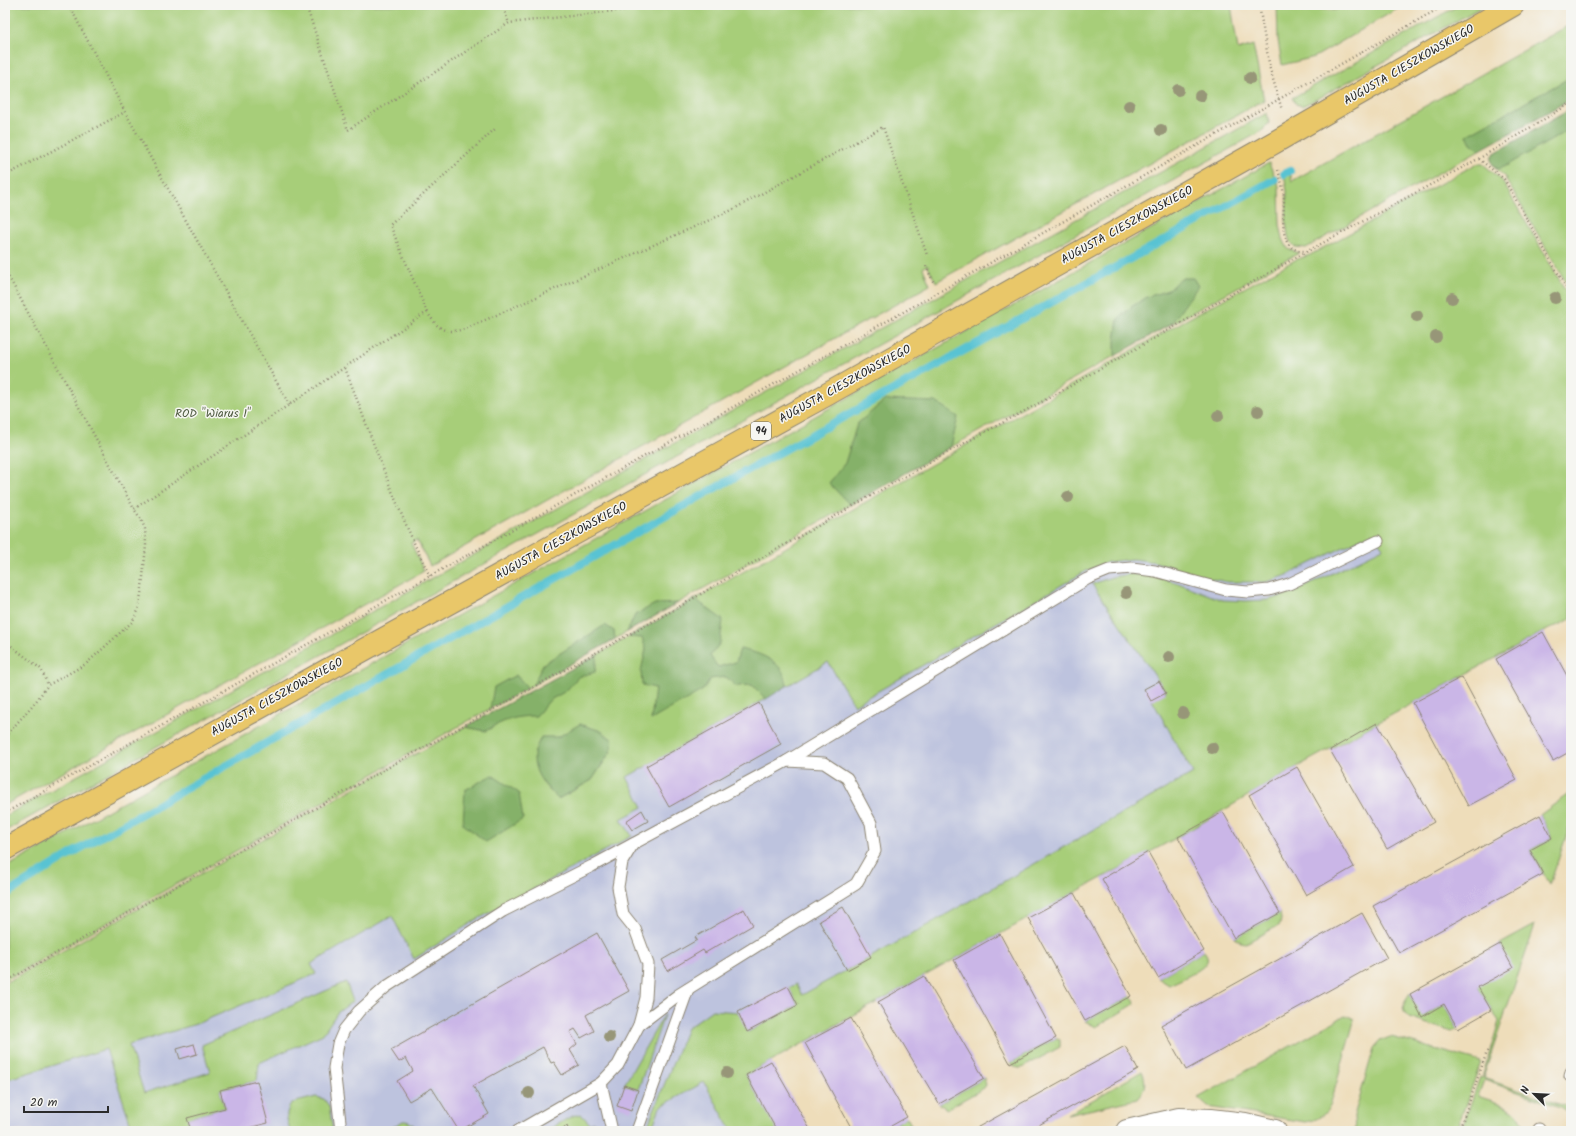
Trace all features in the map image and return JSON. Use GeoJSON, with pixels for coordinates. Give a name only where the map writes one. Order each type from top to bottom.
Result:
{"type":"FeatureCollection","features":[{"type":"Feature","properties":{"kind":"main road","name":"AUGUSTA CIESZKOWSKIEGO"},"geometry":{"type":"LineString","coordinates":[[5,850],[313,677],[826,395],[1291,133],[1513,5]]}},
{"type":"Feature","properties":{"kind":"street"},"geometry":{"type":"LineString","coordinates":[[1127,1131],[1179,1119],[1211,1120],[1245,1124],[1275,1131]]}},
{"type":"Feature","properties":{"kind":"lane"},"geometry":{"type":"LineString","coordinates":[[341,1131],[334,1068],[338,1044],[344,1030],[359,1011],[386,987],[503,911],[634,844],[787,760],[1088,579],[1109,570],[1132,568],[1155,571],[1226,590],[1248,592],[1269,590],[1289,584],[1378,541]]}},
{"type":"Feature","properties":{"kind":"lane"},"geometry":{"type":"LineString","coordinates":[[639,1025],[688,989],[856,884],[875,851],[871,823],[847,778],[824,763],[787,760]]}},
{"type":"Feature","properties":{"kind":"lane"},"geometry":{"type":"LineString","coordinates":[[518,1131],[601,1083],[618,1064],[639,1025],[646,998],[648,964],[634,929],[623,914],[618,887],[622,862],[634,844]]}},
{"type":"Feature","properties":{"kind":"lane"},"geometry":{"type":"LineString","coordinates":[[637,1131],[688,989]]}},
{"type":"Feature","properties":{"kind":"lane"},"geometry":{"type":"LineString","coordinates":[[601,1083],[612,1131]]}},
{"type":"Feature","properties":{"kind":"path"},"geometry":{"type":"LineString","coordinates":[[70,5],[125,112],[290,406]]}},
{"type":"Feature","properties":{"kind":"path"},"geometry":{"type":"LineString","coordinates":[[306,5],[348,130],[509,23],[667,5]]}},
{"type":"Feature","properties":{"kind":"path"},"geometry":{"type":"LineString","coordinates":[[502,5],[509,23]]}},
{"type":"Feature","properties":{"kind":"path"},"geometry":{"type":"LineString","coordinates":[[1259,5],[1270,69],[1291,133]]}},
{"type":"Feature","properties":{"kind":"path"},"geometry":{"type":"LineString","coordinates":[[5,813],[430,576],[1445,5]]}},
{"type":"Feature","properties":{"kind":"path"},"geometry":{"type":"LineString","coordinates":[[5,982],[423,748],[679,607],[946,452],[1058,393],[1308,251],[1480,158],[1571,103]]}},
{"type":"Feature","properties":{"kind":"path"},"geometry":{"type":"LineString","coordinates":[[5,176],[125,112]]}},
{"type":"Feature","properties":{"kind":"path"},"geometry":{"type":"LineString","coordinates":[[495,129],[390,225],[427,312],[436,325],[450,332],[465,329],[732,210],[883,127],[928,255]]}},
{"type":"Feature","properties":{"kind":"path"},"geometry":{"type":"LineString","coordinates":[[1480,158],[1504,180],[1571,296]]}},
{"type":"Feature","properties":{"kind":"path"},"geometry":{"type":"LineString","coordinates":[[1277,166],[1283,192],[1283,224],[1285,237],[1288,245],[1294,249],[1308,251]]}},
{"type":"Feature","properties":{"kind":"path"},"geometry":{"type":"LineString","coordinates":[[926,266],[934,283]]}},
{"type":"Feature","properties":{"kind":"path"},"geometry":{"type":"LineString","coordinates":[[5,270],[134,509],[141,519],[145,529],[146,545],[142,588],[138,610],[132,622],[86,664],[48,685],[37,700],[5,736]]}},
{"type":"Feature","properties":{"kind":"path"},"geometry":{"type":"LineString","coordinates":[[134,509],[290,406],[427,312]]}},
{"type":"Feature","properties":{"kind":"path"},"geometry":{"type":"LineString","coordinates":[[345,368],[394,498],[430,576]]}},
{"type":"Feature","properties":{"kind":"path"},"geometry":{"type":"LineString","coordinates":[[5,641],[41,669],[48,685]]}},
{"type":"Feature","properties":{"kind":"path"},"geometry":{"type":"LineString","coordinates":[[1459,1131],[1488,1050]]}},
{"type":"Feature","properties":{"kind":"shaded area"},"geometry":{"type":"Polygon","coordinates":[[[1526,231],[1571,596],[704,1082],[732,1131],[5,1131],[5,1080],[112,1047],[1526,231]]]}},
{"type":"Feature","properties":{"kind":"green space","name":"ROD \"Wiarus 1\""},"geometry":{"type":"Polygon","coordinates":[[[5,5],[1231,5],[1238,50],[1253,45],[1264,100],[936,282],[927,265],[923,268],[930,285],[430,566],[417,540],[411,543],[424,571],[5,805],[5,5]]]}},
{"type":"Feature","properties":{"kind":"green space"},"geometry":{"type":"Polygon","coordinates":[[[1277,5],[1310,5],[1313,9],[1335,10],[1348,5],[1404,5],[1315,57],[1282,65],[1278,40],[1277,5]]]}},
{"type":"Feature","properties":{"kind":"green space"},"geometry":{"type":"Polygon","coordinates":[[[1459,5],[1485,5],[1319,98],[1302,106],[1296,104],[1292,98],[1459,5]]]}},
{"type":"Feature","properties":{"kind":"green space"},"geometry":{"type":"Polygon","coordinates":[[[1571,24],[1571,98],[1306,248],[1295,247],[1290,242],[1286,223],[1287,191],[1284,174],[1290,171],[1292,181],[1571,24]]]}},
{"type":"Feature","properties":{"kind":"green space"},"geometry":{"type":"Polygon","coordinates":[[[1571,77],[1571,99],[1480,150],[1471,143],[1467,135],[1571,77]]]}},
{"type":"Feature","properties":{"kind":"green space"},"geometry":{"type":"Polygon","coordinates":[[[1571,109],[1571,291],[1504,176],[1492,164],[1492,158],[1493,154],[1571,109]]]}},
{"type":"Feature","properties":{"kind":"green space"},"geometry":{"type":"Polygon","coordinates":[[[1571,109],[1571,129],[1504,167],[1498,169],[1493,164],[1491,159],[1493,154],[1571,109]]]}},
{"type":"Feature","properties":{"kind":"green space"},"geometry":{"type":"Polygon","coordinates":[[[1267,113],[1269,123],[1262,131],[5,831],[5,816],[1267,113]]]}},
{"type":"Feature","properties":{"kind":"green space"},"geometry":{"type":"Polygon","coordinates":[[[1269,163],[1279,186],[1280,225],[1283,239],[1288,249],[1299,253],[951,447],[615,639],[5,980],[5,868],[1269,163]]]}},
{"type":"Feature","properties":{"kind":"green space"},"geometry":{"type":"Polygon","coordinates":[[[1476,164],[1483,164],[1501,179],[1571,300],[1571,619],[1543,632],[1297,767],[1178,837],[746,1075],[778,1131],[732,1131],[704,1082],[660,1107],[651,1131],[646,1130],[687,1028],[712,1010],[738,1012],[748,1032],[798,1005],[789,988],[796,984],[802,995],[898,942],[1193,773],[1152,700],[1166,692],[1092,584],[1112,577],[1131,574],[1154,576],[1178,583],[1222,600],[1268,600],[1293,593],[1383,548],[1372,533],[1285,576],[1266,582],[1227,582],[1208,578],[1155,562],[1133,559],[1108,562],[1086,571],[854,705],[828,662],[787,686],[786,680],[736,686],[752,685],[766,699],[627,777],[643,807],[621,819],[632,836],[476,920],[414,959],[392,916],[311,964],[316,974],[196,1024],[129,1045],[144,1093],[210,1072],[202,1045],[346,982],[353,1001],[337,1013],[323,1034],[259,1063],[257,1081],[220,1090],[225,1108],[188,1118],[191,1131],[133,1131],[106,1049],[5,1080],[5,983],[392,767],[597,655],[1182,322],[1295,260],[1310,255],[1476,164]],[[611,751],[541,781],[558,799],[592,780],[611,751]]]}},
{"type":"Feature","properties":{"kind":"green space"},"geometry":{"type":"Polygon","coordinates":[[[1181,278],[1193,278],[1198,286],[1171,324],[1115,356],[1115,341],[1118,319],[1131,307],[1147,297],[1168,290],[1181,278]]]}},
{"type":"Feature","properties":{"kind":"green space"},"geometry":{"type":"Polygon","coordinates":[[[885,400],[936,402],[958,417],[951,447],[850,505],[829,483],[845,463],[857,424],[885,400]]]}},
{"type":"Feature","properties":{"kind":"green space"},"geometry":{"type":"Polygon","coordinates":[[[695,599],[723,620],[720,643],[710,656],[718,667],[736,662],[740,649],[756,653],[777,664],[782,670],[787,686],[766,699],[752,685],[736,686],[726,677],[710,679],[703,690],[651,720],[655,688],[642,685],[641,671],[646,649],[642,638],[628,637],[695,599]]]}},
{"type":"Feature","properties":{"kind":"green space"},"geometry":{"type":"Polygon","coordinates":[[[678,603],[627,632],[635,615],[655,604],[678,603]]]}},
{"type":"Feature","properties":{"kind":"green space"},"geometry":{"type":"Polygon","coordinates":[[[605,625],[614,631],[615,639],[533,685],[543,664],[605,625]]]}},
{"type":"Feature","properties":{"kind":"green space"},"geometry":{"type":"Polygon","coordinates":[[[597,655],[595,672],[578,677],[566,691],[550,700],[536,716],[510,719],[486,731],[465,727],[597,655]]]}},
{"type":"Feature","properties":{"kind":"green space"},"geometry":{"type":"Polygon","coordinates":[[[516,675],[528,688],[490,709],[494,687],[516,675]]]}},
{"type":"Feature","properties":{"kind":"green space"},"geometry":{"type":"Polygon","coordinates":[[[580,724],[601,731],[613,740],[611,751],[592,780],[558,799],[541,780],[538,774],[534,762],[535,751],[541,737],[558,737],[580,724]]]}},
{"type":"Feature","properties":{"kind":"green space"},"geometry":{"type":"Polygon","coordinates":[[[492,775],[519,793],[523,819],[486,842],[463,824],[465,790],[492,775]]]}},
{"type":"Feature","properties":{"kind":"green space"},"geometry":{"type":"Polygon","coordinates":[[[1571,792],[1571,822],[1550,884],[1530,850],[1552,838],[1540,815],[1571,792]]]}},
{"type":"Feature","properties":{"kind":"green space"},"geometry":{"type":"Polygon","coordinates":[[[1280,913],[1280,925],[1246,943],[1234,938],[1280,913]]]}},
{"type":"Feature","properties":{"kind":"green space"},"geometry":{"type":"Polygon","coordinates":[[[1535,925],[1483,1078],[1571,1108],[1571,1114],[1560,1107],[1484,1080],[1478,1096],[1508,1107],[1514,1111],[1523,1123],[1524,1131],[1461,1131],[1480,1077],[1482,1078],[1499,1021],[1478,987],[1500,944],[1535,925]]]}},
{"type":"Feature","properties":{"kind":"green space"},"geometry":{"type":"Polygon","coordinates":[[[1204,951],[1207,957],[1207,962],[1195,972],[1169,985],[1158,978],[1204,951]]]}},
{"type":"Feature","properties":{"kind":"green space"},"geometry":{"type":"Polygon","coordinates":[[[1410,994],[1423,1017],[1444,1004],[1458,1029],[1452,1032],[1409,1018],[1403,1009],[1404,1003],[1410,994]]]}},
{"type":"Feature","properties":{"kind":"green space"},"geometry":{"type":"Polygon","coordinates":[[[1131,996],[1135,1001],[1133,1005],[1096,1027],[1085,1021],[1131,996]]]}},
{"type":"Feature","properties":{"kind":"green space"},"geometry":{"type":"Polygon","coordinates":[[[664,1015],[638,1090],[624,1085],[664,1015]]]}},
{"type":"Feature","properties":{"kind":"green space"},"geometry":{"type":"Polygon","coordinates":[[[1346,1015],[1354,1019],[1353,1025],[1330,1106],[1320,1117],[1306,1122],[1208,1107],[1198,1098],[1346,1015]]]}},
{"type":"Feature","properties":{"kind":"green space"},"geometry":{"type":"Polygon","coordinates":[[[1390,1037],[1481,1062],[1456,1131],[1355,1131],[1354,1116],[1374,1048],[1380,1041],[1390,1037]]]}},
{"type":"Feature","properties":{"kind":"green space"},"geometry":{"type":"Polygon","coordinates":[[[1056,1038],[1060,1040],[1060,1047],[1022,1068],[1018,1068],[1010,1063],[1056,1038]]]}},
{"type":"Feature","properties":{"kind":"green space"},"geometry":{"type":"Polygon","coordinates":[[[1142,1071],[1145,1082],[1142,1092],[1137,1099],[1067,1115],[1142,1071]]]}},
{"type":"Feature","properties":{"kind":"green space"},"geometry":{"type":"Polygon","coordinates":[[[984,1078],[986,1085],[984,1088],[947,1109],[939,1104],[984,1078]]]}},
{"type":"Feature","properties":{"kind":"green space"},"geometry":{"type":"Polygon","coordinates":[[[316,1097],[324,1099],[329,1106],[333,1131],[290,1131],[287,1113],[292,1103],[316,1097]]]}},
{"type":"Feature","properties":{"kind":"green space"},"geometry":{"type":"Polygon","coordinates":[[[581,1114],[590,1124],[594,1122],[598,1131],[546,1131],[572,1116],[581,1114]]]}},
{"type":"Feature","properties":{"kind":"green space"},"geometry":{"type":"Polygon","coordinates":[[[907,1117],[911,1125],[906,1130],[898,1132],[882,1131],[907,1117]]]}},
{"type":"Feature","properties":{"kind":"green space"},"geometry":{"type":"Polygon","coordinates":[[[403,1121],[412,1124],[418,1131],[386,1131],[403,1121]]]}},
{"type":"Feature","properties":{"kind":"sand"},"geometry":{"type":"Polygon","coordinates":[[[1310,5],[1348,5],[1335,10],[1313,9],[1310,5]]]}},
{"type":"Feature","properties":{"kind":"building"},"geometry":{"type":"Polygon","coordinates":[[[1543,632],[1571,683],[1571,751],[1553,761],[1496,659],[1543,632]]]}},
{"type":"Feature","properties":{"kind":"building"},"geometry":{"type":"Polygon","coordinates":[[[1462,677],[1517,780],[1468,806],[1413,703],[1462,677]]]}},
{"type":"Feature","properties":{"kind":"building"},"geometry":{"type":"Polygon","coordinates":[[[1159,681],[1166,693],[1151,701],[1144,689],[1159,681]]]}},
{"type":"Feature","properties":{"kind":"building"},"geometry":{"type":"Polygon","coordinates":[[[759,703],[781,744],[669,807],[646,766],[759,703]]]}},
{"type":"Feature","properties":{"kind":"building"},"geometry":{"type":"Polygon","coordinates":[[[1377,723],[1434,822],[1387,849],[1330,750],[1377,723]]]}},
{"type":"Feature","properties":{"kind":"building"},"geometry":{"type":"Polygon","coordinates":[[[1297,767],[1354,867],[1306,895],[1249,795],[1297,767]]]}},
{"type":"Feature","properties":{"kind":"building"},"geometry":{"type":"Polygon","coordinates":[[[642,810],[648,821],[632,830],[626,821],[642,810]]]}},
{"type":"Feature","properties":{"kind":"building"},"geometry":{"type":"Polygon","coordinates":[[[1223,812],[1280,913],[1234,938],[1178,837],[1223,812]]]}},
{"type":"Feature","properties":{"kind":"building"},"geometry":{"type":"Polygon","coordinates":[[[1540,815],[1552,838],[1530,850],[1543,874],[1399,953],[1373,906],[1540,815]]]}},
{"type":"Feature","properties":{"kind":"building"},"geometry":{"type":"Polygon","coordinates":[[[1148,852],[1204,951],[1158,978],[1102,879],[1148,852]]]}},
{"type":"Feature","properties":{"kind":"building"},"geometry":{"type":"Polygon","coordinates":[[[1074,893],[1131,996],[1085,1021],[1028,918],[1074,893]]]}},
{"type":"Feature","properties":{"kind":"building"},"geometry":{"type":"Polygon","coordinates":[[[843,907],[871,957],[847,970],[819,921],[843,907]]]}},
{"type":"Feature","properties":{"kind":"building"},"geometry":{"type":"Polygon","coordinates":[[[744,909],[753,925],[705,953],[703,950],[668,971],[662,960],[697,940],[695,937],[744,909]]]}},
{"type":"Feature","properties":{"kind":"building"},"geometry":{"type":"Polygon","coordinates":[[[1362,913],[1387,958],[1186,1070],[1161,1025],[1362,913]]]}},
{"type":"Feature","properties":{"kind":"building"},"geometry":{"type":"Polygon","coordinates":[[[597,933],[629,991],[586,1015],[594,1031],[581,1038],[575,1029],[570,1032],[577,1044],[570,1050],[579,1065],[562,1075],[554,1062],[551,1063],[543,1047],[473,1086],[489,1114],[459,1131],[432,1088],[409,1101],[397,1081],[413,1071],[406,1058],[399,1062],[391,1050],[597,933]]]}},
{"type":"Feature","properties":{"kind":"building"},"geometry":{"type":"Polygon","coordinates":[[[1000,934],[1056,1038],[1010,1063],[954,960],[1000,934]]]}},
{"type":"Feature","properties":{"kind":"building"},"geometry":{"type":"Polygon","coordinates":[[[1500,944],[1513,968],[1478,987],[1491,1010],[1458,1029],[1444,1004],[1422,1017],[1410,994],[1500,944]]]}},
{"type":"Feature","properties":{"kind":"building"},"geometry":{"type":"Polygon","coordinates":[[[924,976],[984,1078],[939,1104],[878,1002],[924,976]]]}},
{"type":"Feature","properties":{"kind":"building"},"geometry":{"type":"Polygon","coordinates":[[[788,986],[798,1005],[747,1032],[738,1012],[788,986]]]}},
{"type":"Feature","properties":{"kind":"building"},"geometry":{"type":"Polygon","coordinates":[[[851,1018],[907,1117],[882,1131],[853,1131],[805,1043],[851,1018]]]}},
{"type":"Feature","properties":{"kind":"building"},"geometry":{"type":"Polygon","coordinates":[[[194,1044],[197,1054],[180,1059],[177,1049],[194,1044]]]}},
{"type":"Feature","properties":{"kind":"building"},"geometry":{"type":"Polygon","coordinates":[[[1125,1046],[1138,1070],[1028,1131],[971,1131],[1125,1046]]]}},
{"type":"Feature","properties":{"kind":"building"},"geometry":{"type":"Polygon","coordinates":[[[771,1061],[811,1131],[777,1131],[746,1075],[771,1061]]]}},
{"type":"Feature","properties":{"kind":"building"},"geometry":{"type":"Polygon","coordinates":[[[257,1081],[268,1123],[236,1131],[191,1131],[187,1118],[225,1108],[220,1090],[257,1081]]]}},
{"type":"Feature","properties":{"kind":"building"},"geometry":{"type":"Polygon","coordinates":[[[624,1085],[638,1090],[631,1111],[617,1106],[624,1085]]]}},
{"type":"Feature","properties":{"kind":"building"},"geometry":{"type":"Polygon","coordinates":[[[567,1126],[569,1131],[558,1131],[567,1126]]]}},
{"type":"Feature","properties":{"kind":"waterway"},"geometry":{"type":"LineString","coordinates":[[1284,174],[1290,171]]}},
{"type":"Feature","properties":{"kind":"waterway"},"geometry":{"type":"LineString","coordinates":[[5,895],[76,851],[710,491],[1275,179]]}}]}
